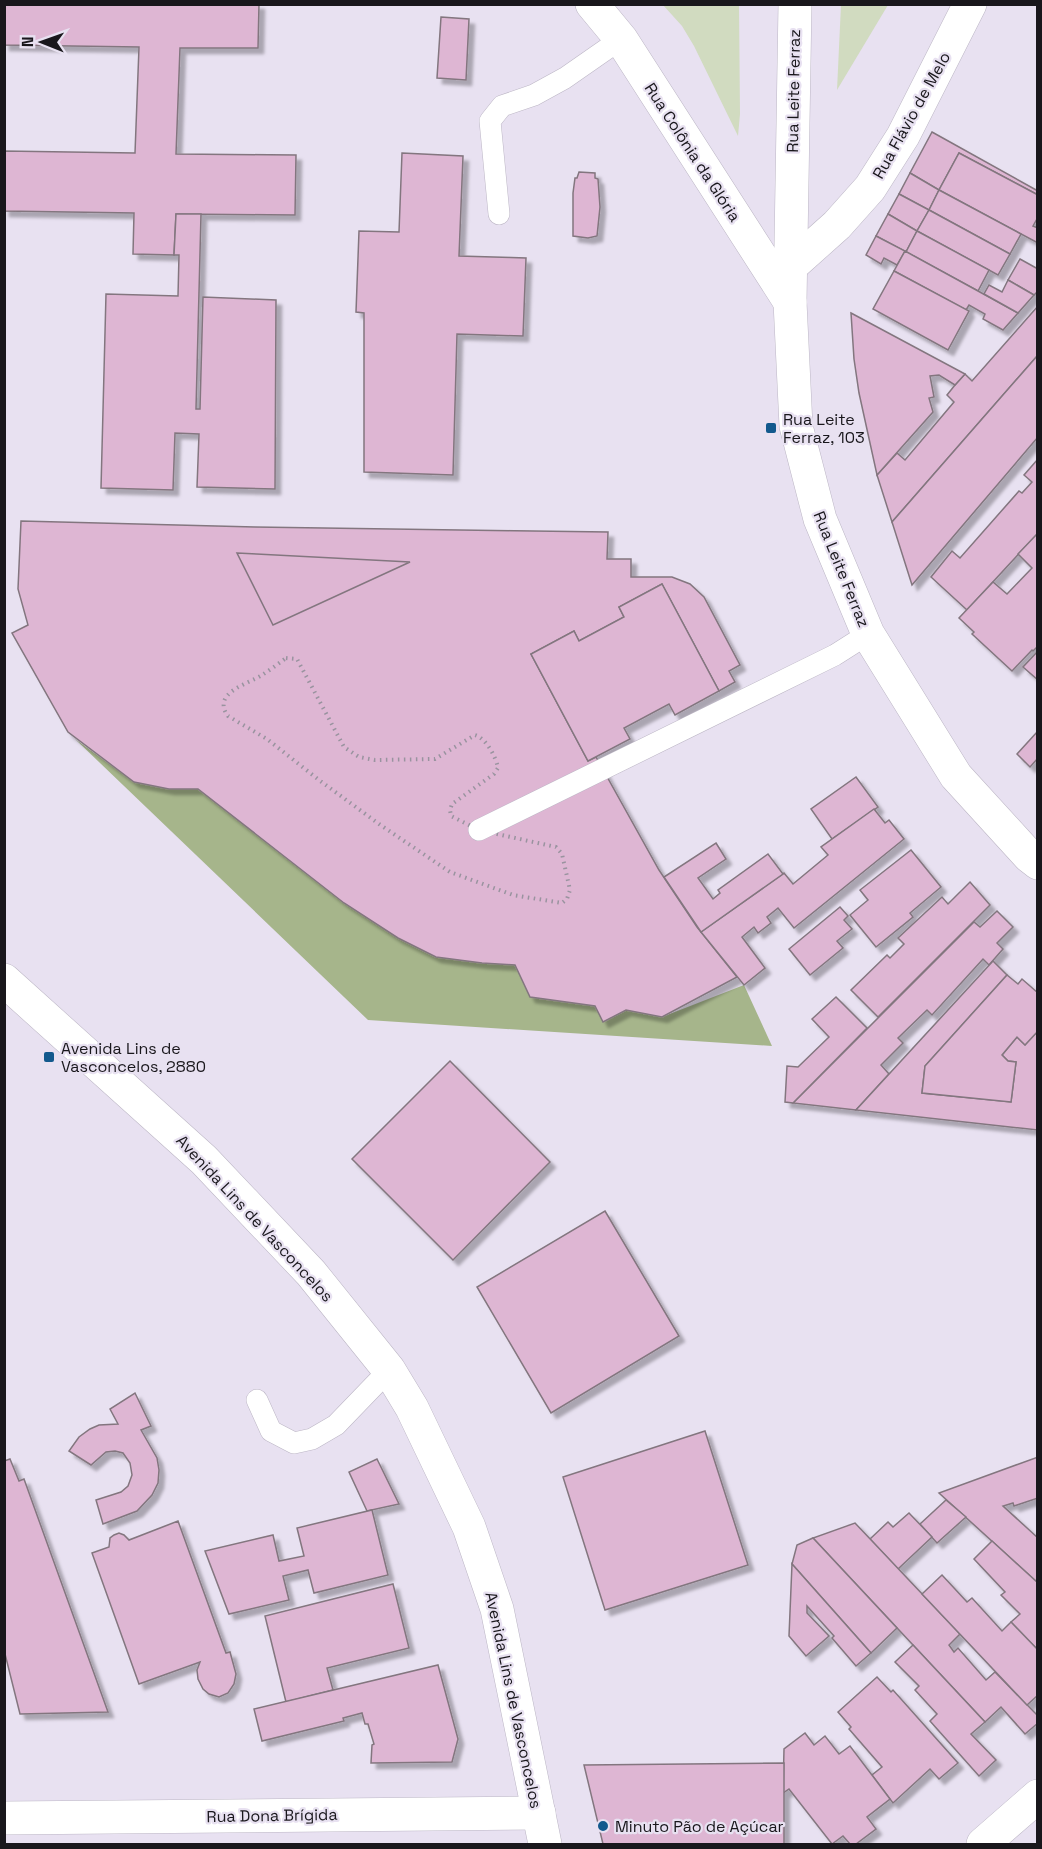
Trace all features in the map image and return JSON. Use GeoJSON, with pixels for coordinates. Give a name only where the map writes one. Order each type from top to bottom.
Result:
{"type":"FeatureCollection","features":[{"type":"Feature","properties":{"kind":"street","name":"Rua Colônia da Glória"},"geometry":{"type":"LineString","coordinates":[[592,4],[621,39],[790,302]]}},
{"type":"Feature","properties":{"kind":"street","name":"Rua Leite Ferraz"},"geometry":{"type":"LineString","coordinates":[[795,4],[790,302],[796,426],[820,519],[868,634],[957,776],[1038,863]]}},
{"type":"Feature","properties":{"kind":"street","name":"Rua Flávio de Melo"},"geometry":{"type":"LineString","coordinates":[[790,267],[837,225],[870,188],[903,136],[970,4]]}},
{"type":"Feature","properties":{"kind":"street","name":"Avenida Lins de Vasconcelos"},"geometry":{"type":"LineString","coordinates":[[4,980],[204,1160],[311,1273],[389,1370],[412,1408],[469,1527],[493,1598],[545,1845]]}},
{"type":"Feature","properties":{"kind":"street"},"geometry":{"type":"LineString","coordinates":[[983,1845],[1038,1796]]}},
{"type":"Feature","properties":{"kind":"street","name":"Rua Dona Brígida"},"geometry":{"type":"LineString","coordinates":[[4,1818],[539,1813]]}},
{"type":"Feature","properties":{"kind":"lane"},"geometry":{"type":"LineString","coordinates":[[499,214],[490,121],[502,106],[534,95],[565,78],[621,39]]}},
{"type":"Feature","properties":{"kind":"lane"},"geometry":{"type":"LineString","coordinates":[[479,830],[835,655],[868,634]]}},
{"type":"Feature","properties":{"kind":"lane"},"geometry":{"type":"LineString","coordinates":[[257,1400],[271,1431],[294,1443],[312,1438],[336,1425],[389,1370]]}},
{"type":"Feature","properties":{"kind":"path"},"geometry":{"type":"LineString","coordinates":[[286,658],[293,658],[297,659],[344,747],[359,756],[375,760],[435,759],[475,735],[479,736],[483,739],[498,768],[494,774],[452,804],[450,810],[451,816],[479,830],[556,847],[562,854],[570,890],[567,899],[562,903],[513,895],[450,872],[318,780],[267,739],[228,716],[224,710],[226,696],[230,691],[261,676],[286,658]]}},
{"type":"Feature","properties":{"kind":"green space"},"geometry":{"type":"Polygon","coordinates":[[[663,5],[739,5],[740,114],[738,136],[694,46],[682,26],[663,5]]]}},
{"type":"Feature","properties":{"kind":"green space"},"geometry":{"type":"Polygon","coordinates":[[[841,5],[888,5],[837,90],[841,5]]]}},
{"type":"Feature","properties":{"kind":"green space"},"geometry":{"type":"Polygon","coordinates":[[[75,739],[134,782],[169,789],[198,789],[344,903],[398,938],[436,957],[515,965],[530,997],[595,1006],[604,1022],[626,1010],[662,1017],[744,985],[772,1046],[368,1020],[75,739]]]}},
{"type":"Feature","properties":{"kind":"building"},"geometry":{"type":"Polygon","coordinates":[[[4,4],[259,4],[258,48],[180,48],[176,154],[296,155],[295,215],[176,214],[174,255],[133,254],[134,213],[4,211],[4,151],[135,153],[139,47],[4,45],[4,4]]]}},
{"type":"Feature","properties":{"kind":"building"},"geometry":{"type":"Polygon","coordinates":[[[441,17],[469,19],[466,80],[437,78],[441,17]]]}},
{"type":"Feature","properties":{"kind":"building"},"geometry":{"type":"Polygon","coordinates":[[[932,132],[1038,191],[1038,195],[959,153],[939,190],[910,173],[932,132]]]}},
{"type":"Feature","properties":{"kind":"building"},"geometry":{"type":"Polygon","coordinates":[[[402,153],[463,156],[459,256],[526,258],[523,336],[457,334],[453,475],[364,472],[364,313],[356,312],[359,231],[399,232],[402,153]]]}},
{"type":"Feature","properties":{"kind":"building"},"geometry":{"type":"Polygon","coordinates":[[[959,153],[1038,195],[1038,217],[1033,226],[1038,228],[1038,243],[939,190],[959,153]]]}},
{"type":"Feature","properties":{"kind":"building"},"geometry":{"type":"Polygon","coordinates":[[[579,172],[595,173],[595,178],[598,179],[600,207],[597,236],[588,238],[573,236],[573,193],[575,178],[579,172]]]}},
{"type":"Feature","properties":{"kind":"building"},"geometry":{"type":"Polygon","coordinates":[[[910,173],[939,190],[929,210],[899,194],[910,173]]]}},
{"type":"Feature","properties":{"kind":"building"},"geometry":{"type":"Polygon","coordinates":[[[939,190],[1021,234],[1010,254],[929,210],[939,190]]]}},
{"type":"Feature","properties":{"kind":"building"},"geometry":{"type":"Polygon","coordinates":[[[899,194],[929,210],[917,231],[888,214],[899,194]]]}},
{"type":"Feature","properties":{"kind":"building"},"geometry":{"type":"Polygon","coordinates":[[[929,210],[1010,254],[998,275],[917,231],[929,210]]]}},
{"type":"Feature","properties":{"kind":"building"},"geometry":{"type":"Polygon","coordinates":[[[176,214],[201,214],[196,409],[200,409],[203,297],[276,300],[275,489],[197,487],[199,434],[175,433],[173,490],[101,488],[106,294],[178,296],[179,255],[174,255],[176,214]]]}},
{"type":"Feature","properties":{"kind":"building"},"geometry":{"type":"Polygon","coordinates":[[[888,214],[917,231],[906,252],[876,236],[888,214]]]}},
{"type":"Feature","properties":{"kind":"building"},"geometry":{"type":"Polygon","coordinates":[[[917,231],[989,270],[978,291],[906,252],[917,231]]]}},
{"type":"Feature","properties":{"kind":"building"},"geometry":{"type":"Polygon","coordinates":[[[876,236],[905,251],[897,265],[884,258],[881,264],[866,255],[876,236]]]}},
{"type":"Feature","properties":{"kind":"building"},"geometry":{"type":"Polygon","coordinates":[[[905,251],[1018,313],[1003,330],[983,319],[985,314],[969,305],[966,310],[894,271],[905,251]]]}},
{"type":"Feature","properties":{"kind":"building"},"geometry":{"type":"Polygon","coordinates":[[[1020,259],[1038,269],[1038,291],[1034,295],[1008,280],[1020,259]]]}},
{"type":"Feature","properties":{"kind":"building"},"geometry":{"type":"Polygon","coordinates":[[[894,271],[969,311],[948,350],[873,309],[894,271]]]}},
{"type":"Feature","properties":{"kind":"building"},"geometry":{"type":"Polygon","coordinates":[[[1008,280],[1034,295],[1018,313],[984,294],[989,285],[1002,292],[1008,280]]]}},
{"type":"Feature","properties":{"kind":"building"},"geometry":{"type":"Polygon","coordinates":[[[1038,306],[1038,355],[892,522],[877,475],[897,453],[905,460],[954,402],[947,395],[955,385],[965,374],[972,381],[1038,306]]]}},
{"type":"Feature","properties":{"kind":"building"},"geometry":{"type":"Polygon","coordinates":[[[851,313],[965,374],[955,385],[939,375],[930,376],[934,397],[929,398],[933,412],[877,475],[859,393],[851,313]]]}},
{"type":"Feature","properties":{"kind":"building"},"geometry":{"type":"Polygon","coordinates":[[[1038,355],[1038,437],[912,585],[892,522],[1038,355]]]}},
{"type":"Feature","properties":{"kind":"building"},"geometry":{"type":"Polygon","coordinates":[[[1038,459],[1038,533],[967,610],[931,577],[952,551],[960,558],[1019,491],[1022,493],[1032,482],[1024,475],[1038,459]]]}},
{"type":"Feature","properties":{"kind":"building"},"geometry":{"type":"Polygon","coordinates":[[[21,521],[608,532],[607,559],[631,559],[631,577],[672,577],[690,584],[704,597],[740,665],[729,671],[735,682],[719,691],[662,584],[619,607],[624,617],[579,641],[574,631],[531,654],[588,761],[596,757],[659,870],[697,927],[737,977],[662,1017],[626,1010],[603,1022],[595,1006],[530,997],[515,965],[436,957],[398,938],[344,903],[198,789],[169,789],[134,782],[68,732],[12,633],[28,625],[18,589],[21,521]]]}},
{"type":"Feature","properties":{"kind":"building"},"geometry":{"type":"Polygon","coordinates":[[[1038,533],[1038,646],[1012,671],[972,634],[974,632],[959,618],[993,582],[1007,594],[1032,568],[1018,554],[1038,533]]]}},
{"type":"Feature","properties":{"kind":"building"},"geometry":{"type":"Polygon","coordinates":[[[237,553],[410,562],[273,625],[237,553]]]}},
{"type":"Feature","properties":{"kind":"building"},"geometry":{"type":"Polygon","coordinates":[[[662,584],[719,691],[675,715],[669,704],[624,728],[630,739],[588,761],[531,654],[574,631],[579,641],[624,617],[619,607],[662,584]]]}},
{"type":"Feature","properties":{"kind":"building"},"geometry":{"type":"Polygon","coordinates":[[[1038,651],[1038,680],[1023,667],[1038,651]]]}},
{"type":"Feature","properties":{"kind":"building"},"geometry":{"type":"Polygon","coordinates":[[[1038,731],[1038,758],[1030,767],[1017,754],[1038,731]]]}},
{"type":"Feature","properties":{"kind":"building"},"geometry":{"type":"Polygon","coordinates":[[[856,777],[878,807],[832,839],[811,809],[856,777]]]}},
{"type":"Feature","properties":{"kind":"building"},"geometry":{"type":"Polygon","coordinates":[[[874,809],[885,823],[889,820],[904,839],[794,928],[778,908],[767,917],[771,923],[758,933],[754,927],[742,937],[765,968],[744,985],[701,932],[784,873],[793,884],[828,855],[821,847],[874,809]]]}},
{"type":"Feature","properties":{"kind":"building"},"geometry":{"type":"Polygon","coordinates":[[[716,843],[726,859],[698,878],[713,899],[720,893],[718,890],[768,854],[783,874],[701,932],[664,877],[716,843]]]}},
{"type":"Feature","properties":{"kind":"building"},"geometry":{"type":"Polygon","coordinates":[[[911,850],[941,887],[910,913],[913,917],[876,947],[850,915],[868,900],[860,890],[911,850]]]}},
{"type":"Feature","properties":{"kind":"building"},"geometry":{"type":"Polygon","coordinates":[[[970,882],[990,905],[878,1017],[851,990],[887,955],[890,958],[904,944],[898,938],[942,897],[948,904],[970,882]]]}},
{"type":"Feature","properties":{"kind":"building"},"geometry":{"type":"Polygon","coordinates":[[[840,907],[848,916],[844,920],[852,929],[837,941],[843,948],[810,975],[789,949],[840,907]]]}},
{"type":"Feature","properties":{"kind":"building"},"geometry":{"type":"Polygon","coordinates":[[[997,911],[1013,927],[997,943],[1003,949],[989,965],[983,959],[932,1015],[927,1010],[898,1038],[903,1043],[881,1065],[889,1074],[856,1110],[793,1103],[974,922],[980,927],[997,911]]]}},
{"type":"Feature","properties":{"kind":"building"},"geometry":{"type":"Polygon","coordinates":[[[993,961],[1007,975],[925,1066],[922,1093],[1011,1102],[1016,1062],[1008,1061],[1002,1055],[1017,1037],[1025,1045],[1038,1031],[1038,1130],[856,1110],[993,961]]]}},
{"type":"Feature","properties":{"kind":"building"},"geometry":{"type":"Polygon","coordinates":[[[1007,975],[1018,984],[1022,979],[1038,993],[1038,1031],[1025,1045],[1017,1037],[1002,1055],[1008,1061],[1016,1062],[1011,1102],[922,1093],[925,1066],[1007,975]]]}},
{"type":"Feature","properties":{"kind":"building"},"geometry":{"type":"Polygon","coordinates":[[[836,997],[867,1028],[793,1103],[785,1102],[787,1066],[798,1067],[829,1037],[812,1019],[836,997]]]}},
{"type":"Feature","properties":{"kind":"building"},"geometry":{"type":"Polygon","coordinates":[[[450,1061],[550,1162],[453,1260],[352,1159],[450,1061]]]}},
{"type":"Feature","properties":{"kind":"building"},"geometry":{"type":"Polygon","coordinates":[[[605,1211],[679,1336],[551,1413],[477,1287],[605,1211]]]}},
{"type":"Feature","properties":{"kind":"building"},"geometry":{"type":"Polygon","coordinates":[[[135,1393],[151,1426],[141,1430],[157,1458],[158,1483],[152,1495],[137,1511],[103,1524],[96,1500],[121,1492],[128,1486],[132,1475],[130,1463],[123,1453],[115,1451],[106,1452],[91,1465],[69,1451],[79,1437],[90,1429],[99,1425],[118,1424],[110,1409],[135,1393]]]}},
{"type":"Feature","properties":{"kind":"building"},"geometry":{"type":"Polygon","coordinates":[[[705,1431],[748,1565],[605,1610],[563,1477],[705,1431]]]}},
{"type":"Feature","properties":{"kind":"building"},"geometry":{"type":"Polygon","coordinates":[[[1038,1457],[1038,1498],[1014,1506],[1013,1503],[1003,1506],[1038,1538],[1038,1583],[939,1493],[1038,1457]]]}},
{"type":"Feature","properties":{"kind":"building"},"geometry":{"type":"Polygon","coordinates":[[[10,1459],[19,1481],[24,1479],[108,1712],[20,1714],[4,1650],[4,1461],[10,1459]]]}},
{"type":"Feature","properties":{"kind":"building"},"geometry":{"type":"Polygon","coordinates":[[[377,1459],[399,1504],[367,1511],[349,1472],[377,1459]]]}},
{"type":"Feature","properties":{"kind":"building"},"geometry":{"type":"Polygon","coordinates":[[[946,1500],[966,1517],[937,1543],[920,1524],[946,1500]]]}},
{"type":"Feature","properties":{"kind":"building"},"geometry":{"type":"Polygon","coordinates":[[[372,1510],[388,1575],[314,1593],[308,1570],[283,1576],[289,1600],[229,1614],[205,1551],[273,1535],[279,1561],[304,1556],[297,1528],[372,1510]]]}},
{"type":"Feature","properties":{"kind":"building"},"geometry":{"type":"Polygon","coordinates":[[[909,1513],[932,1537],[898,1569],[870,1539],[888,1522],[893,1527],[909,1513]]]}},
{"type":"Feature","properties":{"kind":"building"},"geometry":{"type":"Polygon","coordinates":[[[178,1521],[226,1653],[230,1652],[236,1674],[234,1684],[228,1693],[219,1697],[203,1689],[197,1670],[200,1662],[139,1684],[92,1553],[109,1547],[110,1538],[119,1533],[129,1540],[178,1521]]]}},
{"type":"Feature","properties":{"kind":"building"},"geometry":{"type":"Polygon","coordinates":[[[855,1523],[960,1634],[949,1645],[954,1652],[958,1648],[986,1680],[995,1672],[1038,1716],[1038,1723],[1025,1734],[1001,1707],[985,1722],[813,1538],[855,1523]]]}},
{"type":"Feature","properties":{"kind":"building"},"geometry":{"type":"Polygon","coordinates":[[[813,1538],[897,1628],[871,1653],[792,1564],[797,1545],[813,1538]]]}},
{"type":"Feature","properties":{"kind":"building"},"geometry":{"type":"Polygon","coordinates":[[[992,1541],[1038,1583],[1038,1650],[1011,1622],[1020,1614],[1001,1595],[1005,1592],[974,1559],[992,1541]]]}},
{"type":"Feature","properties":{"kind":"building"},"geometry":{"type":"Polygon","coordinates":[[[792,1564],[871,1653],[856,1666],[832,1638],[834,1636],[807,1606],[807,1613],[829,1636],[806,1656],[789,1636],[792,1564]]]}},
{"type":"Feature","properties":{"kind":"building"},"geometry":{"type":"Polygon","coordinates":[[[942,1575],[967,1602],[972,1598],[1002,1631],[1011,1622],[1038,1650],[1038,1695],[1027,1705],[922,1594],[942,1575]]]}},
{"type":"Feature","properties":{"kind":"building"},"geometry":{"type":"Polygon","coordinates":[[[393,1584],[409,1648],[327,1668],[333,1690],[286,1702],[265,1616],[393,1584]]]}},
{"type":"Feature","properties":{"kind":"building"},"geometry":{"type":"Polygon","coordinates":[[[913,1645],[985,1722],[971,1734],[996,1760],[979,1776],[930,1721],[937,1714],[915,1690],[919,1686],[895,1662],[913,1645]]]}},
{"type":"Feature","properties":{"kind":"building"},"geometry":{"type":"Polygon","coordinates":[[[438,1665],[458,1739],[452,1762],[371,1763],[372,1745],[374,1744],[362,1713],[343,1718],[344,1721],[262,1741],[254,1709],[438,1665]]]}},
{"type":"Feature","properties":{"kind":"building"},"geometry":{"type":"Polygon","coordinates":[[[877,1677],[891,1692],[893,1690],[958,1763],[939,1779],[930,1769],[893,1803],[872,1775],[882,1767],[849,1729],[851,1727],[838,1712],[877,1677]]]}},
{"type":"Feature","properties":{"kind":"building"},"geometry":{"type":"Polygon","coordinates":[[[805,1733],[814,1745],[825,1736],[839,1754],[850,1746],[890,1799],[867,1817],[876,1829],[856,1844],[850,1844],[843,1836],[832,1844],[789,1789],[783,1793],[784,1749],[805,1733]]]}},
{"type":"Feature","properties":{"kind":"building"},"geometry":{"type":"Polygon","coordinates":[[[784,1763],[784,1844],[603,1844],[584,1765],[784,1763]]]}},
{"type":"Feature","properties":{"kind":"place","name":"Rua Leite Ferraz, 103"},"geometry":{"type":"Point","coordinates":[771,428]}},
{"type":"Feature","properties":{"kind":"place","name":"Avenida Lins de Vasconcelos, 2880"},"geometry":{"type":"Point","coordinates":[49,1057]}},
{"type":"Feature","properties":{"kind":"place","name":"Minuto Pão de Açúcar"},"geometry":{"type":"Point","coordinates":[603,1826]}}]}
